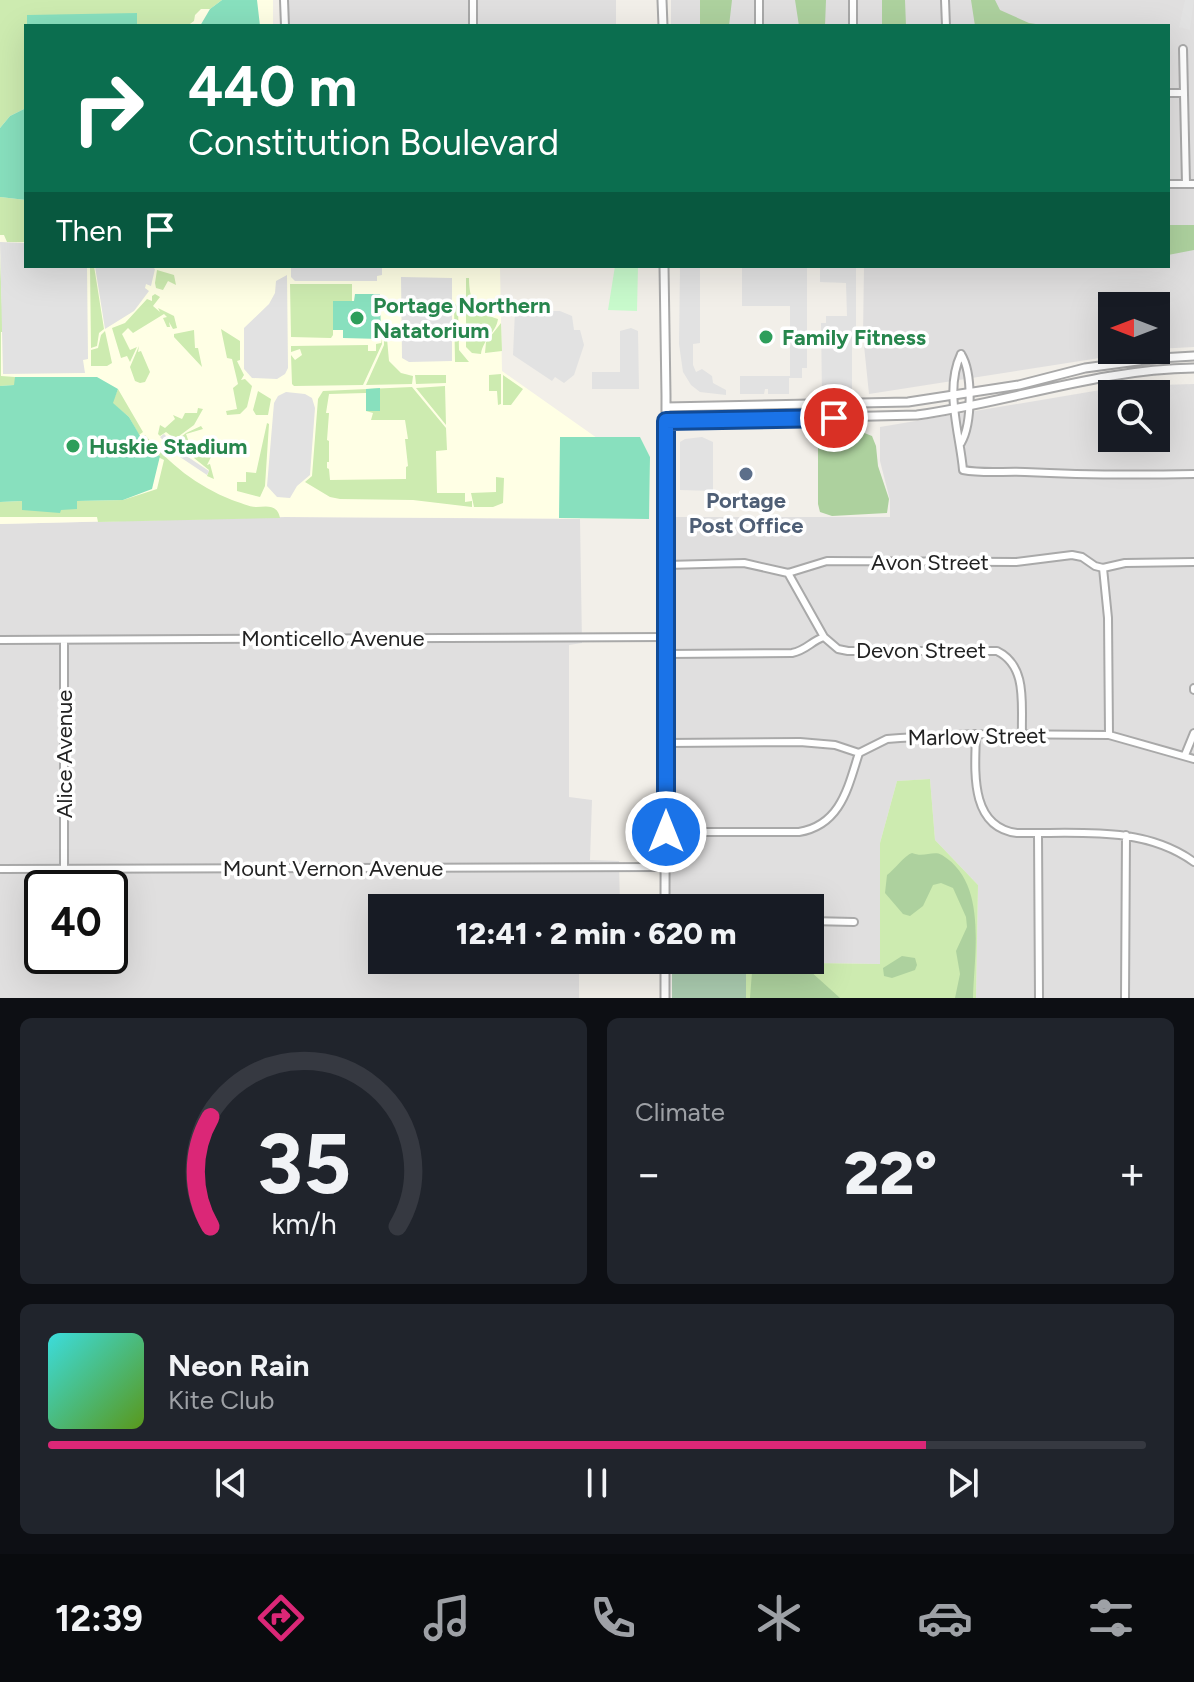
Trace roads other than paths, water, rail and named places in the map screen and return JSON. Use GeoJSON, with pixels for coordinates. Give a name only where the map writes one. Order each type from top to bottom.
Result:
{"type":"FeatureCollection","features":[{"type":"Feature","properties":{"kind":"street"},"geometry":{"type":"LineString","coordinates":[[284,0],[285,24]]}},
{"type":"Feature","properties":{"kind":"street"},"geometry":{"type":"LineString","coordinates":[[473,0],[473,24]]}},
{"type":"Feature","properties":{"kind":"street"},"geometry":{"type":"LineString","coordinates":[[662,0],[663,24]]}},
{"type":"Feature","properties":{"kind":"street"},"geometry":{"type":"LineString","coordinates":[[759,0],[759,24]]}},
{"type":"Feature","properties":{"kind":"street"},"geometry":{"type":"LineString","coordinates":[[853,0],[853,24]]}},
{"type":"Feature","properties":{"kind":"street"},"geometry":{"type":"LineString","coordinates":[[945,0],[946,24]]}},
{"type":"Feature","properties":{"kind":"street"},"geometry":{"type":"LineString","coordinates":[[1183,49],[1190,184]]}},
{"type":"Feature","properties":{"kind":"street"},"geometry":{"type":"LineString","coordinates":[[1170,93],[1183,93]]}},
{"type":"Feature","properties":{"kind":"street"},"geometry":{"type":"LineString","coordinates":[[664,268],[665,894]]}},
{"type":"Feature","properties":{"kind":"street"},"geometry":{"type":"LineString","coordinates":[[961,444],[967,434],[969,393],[967,365],[961,354],[955,365],[954,429],[961,444],[963,470],[979,473],[1194,474]]}},
{"type":"Feature","properties":{"kind":"street"},"geometry":{"type":"LineString","coordinates":[[666,407],[873,405],[969,393],[1108,365],[1194,356]]}},
{"type":"Feature","properties":{"kind":"street"},"geometry":{"type":"LineString","coordinates":[[666,421],[917,415],[954,410],[1073,383],[1173,368],[1194,368]]}},
{"type":"Feature","properties":{"kind":"street","name":"Avon Street"},"geometry":{"type":"LineString","coordinates":[[666,565],[744,563],[788,573],[827,561],[1016,562],[1072,555],[1103,568],[1125,563],[1194,562]]}},
{"type":"Feature","properties":{"kind":"street"},"geometry":{"type":"LineString","coordinates":[[1103,568],[1108,618],[1109,735]]}},
{"type":"Feature","properties":{"kind":"street"},"geometry":{"type":"LineString","coordinates":[[788,573],[824,637]]}},
{"type":"Feature","properties":{"kind":"street","name":"Monticello Avenue"},"geometry":{"type":"LineString","coordinates":[[0,640],[665,637]]}},
{"type":"Feature","properties":{"kind":"street","name":"Devon Street"},"geometry":{"type":"LineString","coordinates":[[666,654],[792,653],[807,649],[817,639],[824,637],[838,649],[848,651],[997,651],[1010,660],[1019,675],[1022,734]]}},
{"type":"Feature","properties":{"kind":"street","name":"Alice Avenue"},"geometry":{"type":"LineString","coordinates":[[64,640],[64,868]]}},
{"type":"Feature","properties":{"kind":"street"},"geometry":{"type":"LineString","coordinates":[[1185,755],[1194,733]]}},
{"type":"Feature","properties":{"kind":"street"},"geometry":{"type":"LineString","coordinates":[[976,734],[976,787],[986,814],[1000,828],[1009,832],[1038,834],[1126,835],[1171,847],[1194,862]]}},
{"type":"Feature","properties":{"kind":"street","name":"Marlow Street"},"geometry":{"type":"LineString","coordinates":[[859,753],[887,739],[976,734],[1109,735],[1194,759]]}},
{"type":"Feature","properties":{"kind":"street"},"geometry":{"type":"LineString","coordinates":[[666,743],[800,742],[835,745],[859,753],[845,797],[831,818],[812,830],[666,832]]}},
{"type":"Feature","properties":{"kind":"street"},"geometry":{"type":"LineString","coordinates":[[1038,834],[1039,998]]}},
{"type":"Feature","properties":{"kind":"street"},"geometry":{"type":"LineString","coordinates":[[1125,998],[1126,835]]}},
{"type":"Feature","properties":{"kind":"street","name":"Mount Vernon Avenue"},"geometry":{"type":"LineString","coordinates":[[0,869],[665,867]]}},
{"type":"Feature","properties":{"kind":"street"},"geometry":{"type":"LineString","coordinates":[[824,921],[854,922]]}},
{"type":"Feature","properties":{"kind":"street"},"geometry":{"type":"LineString","coordinates":[[665,974],[665,998]]}},
{"type":"Feature","properties":{"kind":"place","name":"Portage Northern Natatorium"},"geometry":{"type":"Point","coordinates":[357,318]}},
{"type":"Feature","properties":{"kind":"place","name":"Family Fitness"},"geometry":{"type":"Point","coordinates":[766,337]}},
{"type":"Feature","properties":{"kind":"place","name":"Huskie Stadium"},"geometry":{"type":"Point","coordinates":[73,446]}},
{"type":"Feature","properties":{"kind":"place","name":"Portage Post Office"},"geometry":{"type":"Point","coordinates":[746,474]}}]}
